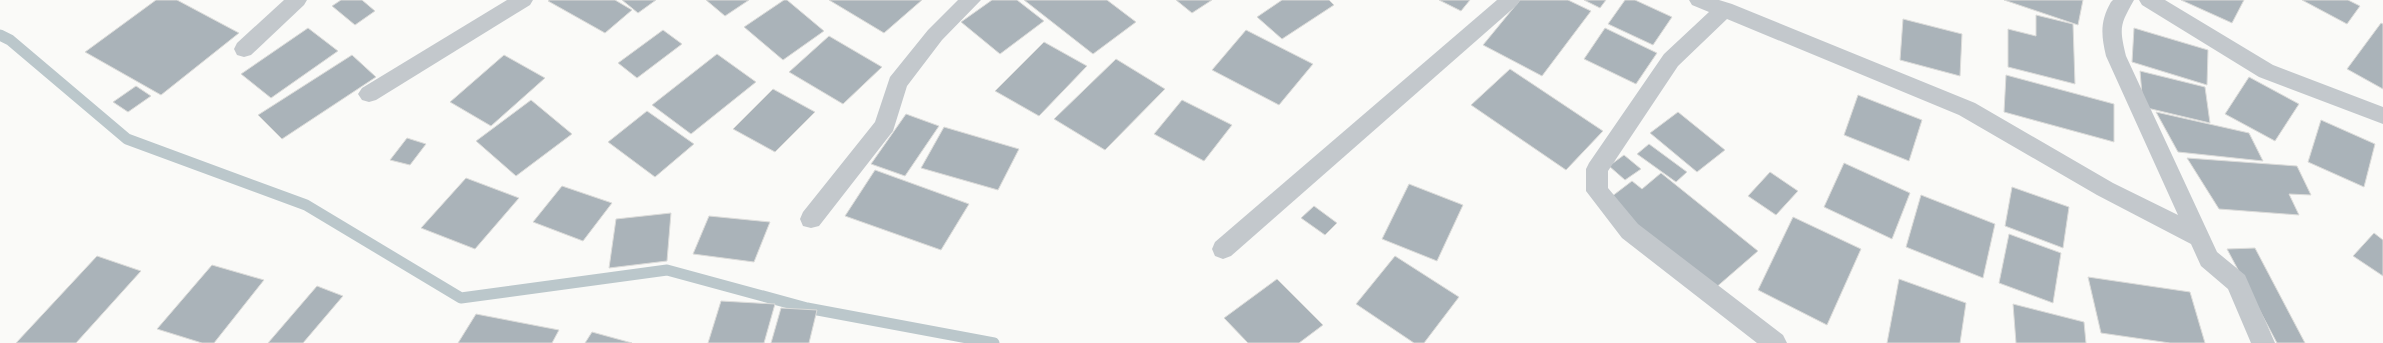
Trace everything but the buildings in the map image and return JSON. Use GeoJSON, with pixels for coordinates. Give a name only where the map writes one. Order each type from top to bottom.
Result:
{"type":"FeatureCollection","features":[{"type":"Feature","properties":{"kind":"street"},"geometry":{"type":"LineString","coordinates":[[244,49],[297,0]]}},
{"type":"Feature","properties":{"kind":"street"},"geometry":{"type":"LineString","coordinates":[[369,94],[523,0]]}},
{"type":"Feature","properties":{"kind":"street"},"geometry":{"type":"LineString","coordinates":[[811,219],[885,125],[897,83],[935,35],[971,0]]}},
{"type":"Feature","properties":{"kind":"street"},"geometry":{"type":"LineString","coordinates":[[1223,250],[1510,0]]}},
{"type":"Feature","properties":{"kind":"street"},"geometry":{"type":"LineString","coordinates":[[1699,0],[1725,9],[1967,109],[1994,122],[2105,190],[2199,237],[2209,259]]}},
{"type":"Feature","properties":{"kind":"street"},"geometry":{"type":"LineString","coordinates":[[2124,0],[2113,14],[2110,32],[2116,56],[2209,259],[2237,282],[2264,343]]}},
{"type":"Feature","properties":{"kind":"street"},"geometry":{"type":"LineString","coordinates":[[2149,0],[2240,57],[2266,71],[2383,116]]}},
{"type":"Feature","properties":{"kind":"street"},"geometry":{"type":"LineString","coordinates":[[1725,9],[1671,60],[1597,169],[1596,191],[1630,231],[1775,343]]}},
{"type":"Feature","properties":{"kind":"waterway"},"geometry":{"type":"LineString","coordinates":[[0,35],[10,40],[127,139],[306,205],[461,298],[667,270],[807,308],[994,343]]}}]}
